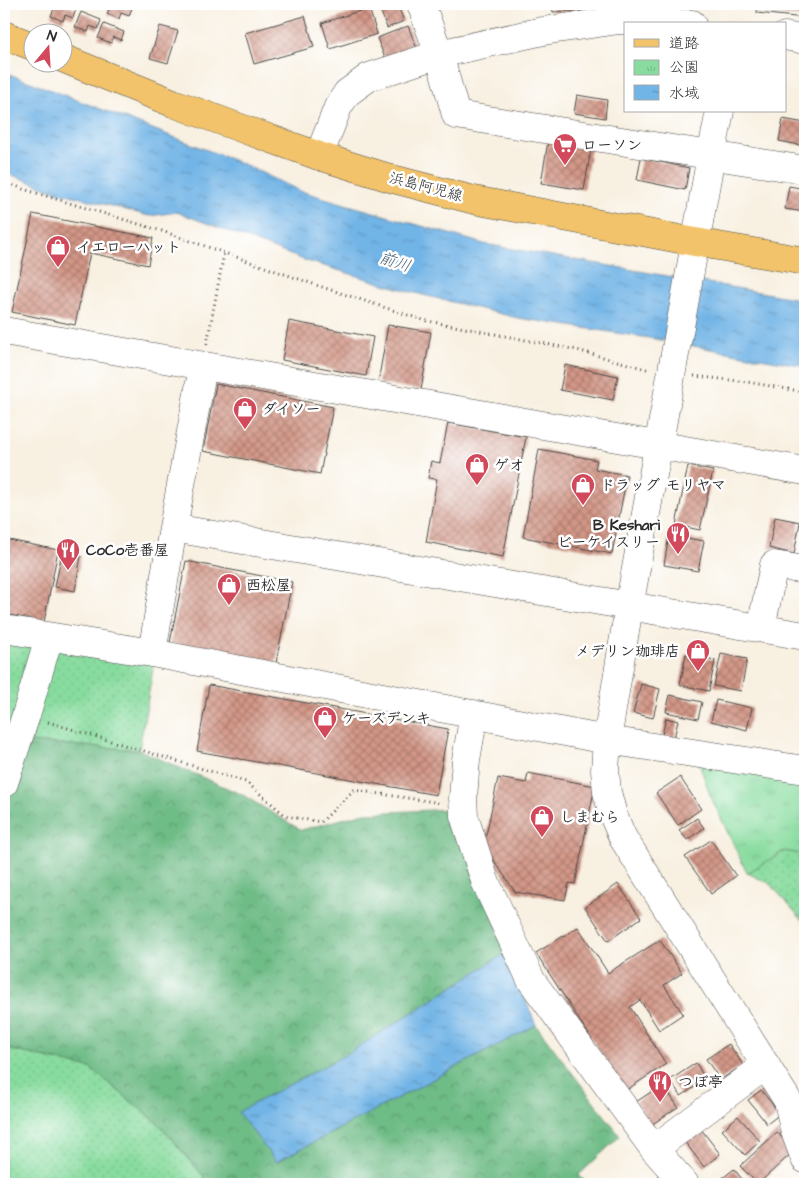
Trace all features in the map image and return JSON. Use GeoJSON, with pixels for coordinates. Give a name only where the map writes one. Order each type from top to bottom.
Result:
{"type":"FeatureCollection","features":[{"type":"Feature","properties":{"kind":"main road"},"geometry":{"type":"LineString","coordinates":[[4,35],[22,42]]}},
{"type":"Feature","properties":{"kind":"main road","name":"浜島阿児線"},"geometry":{"type":"LineString","coordinates":[[72,62],[246,130],[319,156],[393,179],[694,252],[805,261]]}},
{"type":"Feature","properties":{"kind":"street"},"geometry":{"type":"LineString","coordinates":[[421,4],[439,54],[456,115],[805,170]]}},
{"type":"Feature","properties":{"kind":"street"},"geometry":{"type":"LineString","coordinates":[[319,156],[338,107],[347,93],[369,77],[439,54],[544,32],[619,20],[683,17]]}},
{"type":"Feature","properties":{"kind":"street"},"geometry":{"type":"LineString","coordinates":[[786,36],[805,40]]}},
{"type":"Feature","properties":{"kind":"street"},"geometry":{"type":"LineString","coordinates":[[720,112],[710,156],[629,607],[607,740],[605,771],[613,815],[623,838],[788,1101],[794,1129],[805,1159]]}},
{"type":"Feature","properties":{"kind":"street"},"geometry":{"type":"LineString","coordinates":[[4,331],[805,471]]}},
{"type":"Feature","properties":{"kind":"street"},"geometry":{"type":"LineString","coordinates":[[152,653],[203,367]]}},
{"type":"Feature","properties":{"kind":"street"},"geometry":{"type":"LineString","coordinates":[[173,528],[805,636]]}},
{"type":"Feature","properties":{"kind":"street"},"geometry":{"type":"LineString","coordinates":[[761,628],[774,565],[805,570]]}},
{"type":"Feature","properties":{"kind":"street"},"geometry":{"type":"LineString","coordinates":[[4,629],[152,653],[607,740],[805,770]]}},
{"type":"Feature","properties":{"kind":"street"},"geometry":{"type":"LineString","coordinates":[[4,783],[49,637]]}},
{"type":"Feature","properties":{"kind":"street"},"geometry":{"type":"LineString","coordinates":[[474,714],[466,760],[463,806],[464,816],[485,881],[531,980],[654,1149],[685,1184]]}},
{"type":"Feature","properties":{"kind":"street"},"geometry":{"type":"LineString","coordinates":[[654,1149],[766,1064]]}},
{"type":"Feature","properties":{"kind":"path"},"geometry":{"type":"LineString","coordinates":[[4,181],[24,189],[162,231],[422,320],[578,350],[672,373],[747,382],[805,392]]}},
{"type":"Feature","properties":{"kind":"path"},"geometry":{"type":"LineString","coordinates":[[203,367],[224,253]]}},
{"type":"Feature","properties":{"kind":"path"},"geometry":{"type":"LineString","coordinates":[[26,716],[246,782],[286,816],[321,822],[354,790],[463,806]]}},
{"type":"Feature","properties":{"kind":"green space"},"geometry":{"type":"Polygon","coordinates":[[[4,634],[154,663],[139,750],[31,742],[4,791],[4,634]]]}},
{"type":"Feature","properties":{"kind":"green space"},"geometry":{"type":"Polygon","coordinates":[[[31,742],[139,750],[241,794],[301,830],[365,813],[455,809],[506,953],[347,1054],[239,1112],[276,1162],[536,1025],[620,1136],[579,1175],[587,1184],[210,1184],[159,1124],[90,1068],[4,1049],[4,791],[31,742]]]}},
{"type":"Feature","properties":{"kind":"green space"},"geometry":{"type":"Polygon","coordinates":[[[697,757],[805,776],[805,855],[784,851],[747,873],[710,795],[697,757]]]}},
{"type":"Feature","properties":{"kind":"green space"},"geometry":{"type":"Polygon","coordinates":[[[784,851],[805,855],[805,923],[769,883],[747,873],[784,851]]]}},
{"type":"Feature","properties":{"kind":"green space"},"geometry":{"type":"Polygon","coordinates":[[[4,1049],[90,1068],[159,1124],[210,1184],[4,1184],[4,1049]]]}},
{"type":"Feature","properties":{"kind":"water","name":"前川"},"geometry":{"type":"Polygon","coordinates":[[[4,72],[241,163],[300,191],[484,244],[805,300],[805,366],[649,338],[518,318],[411,292],[304,260],[177,212],[149,216],[55,191],[4,172],[4,72]]]}},
{"type":"Feature","properties":{"kind":"water"},"geometry":{"type":"Polygon","coordinates":[[[506,953],[536,1025],[276,1162],[238,1112],[347,1054],[506,953]]]}},
{"type":"Feature","properties":{"kind":"building"},"geometry":{"type":"Polygon","coordinates":[[[56,4],[76,9],[73,18],[65,15],[63,21],[51,16],[56,4]]]}},
{"type":"Feature","properties":{"kind":"building"},"geometry":{"type":"Polygon","coordinates":[[[111,4],[121,4],[132,8],[129,16],[121,13],[119,19],[107,14],[111,4]]]}},
{"type":"Feature","properties":{"kind":"building"},"geometry":{"type":"Polygon","coordinates":[[[378,4],[397,4],[404,21],[387,28],[378,4]]]}},
{"type":"Feature","properties":{"kind":"building"},"geometry":{"type":"Polygon","coordinates":[[[552,4],[667,4],[667,6],[553,12],[552,4]]]}},
{"type":"Feature","properties":{"kind":"building"},"geometry":{"type":"Polygon","coordinates":[[[758,4],[805,4],[805,18],[757,13],[758,4]]]}},
{"type":"Feature","properties":{"kind":"building"},"geometry":{"type":"Polygon","coordinates":[[[369,8],[377,34],[330,49],[322,23],[369,8]]]}},
{"type":"Feature","properties":{"kind":"building"},"geometry":{"type":"Polygon","coordinates":[[[81,12],[101,20],[98,29],[90,26],[88,32],[75,27],[81,12]]]}},
{"type":"Feature","properties":{"kind":"building"},"geometry":{"type":"Polygon","coordinates":[[[305,16],[314,47],[254,64],[245,33],[305,16]]]}},
{"type":"Feature","properties":{"kind":"building"},"geometry":{"type":"Polygon","coordinates":[[[104,24],[124,32],[121,40],[113,37],[111,43],[98,38],[104,24]]]}},
{"type":"Feature","properties":{"kind":"building"},"geometry":{"type":"Polygon","coordinates":[[[160,26],[178,31],[168,63],[150,58],[160,26]]]}},
{"type":"Feature","properties":{"kind":"building"},"geometry":{"type":"Polygon","coordinates":[[[408,26],[418,51],[387,63],[377,38],[408,26]]]}},
{"type":"Feature","properties":{"kind":"building"},"geometry":{"type":"Polygon","coordinates":[[[577,95],[607,100],[605,118],[574,113],[577,95]]]}},
{"type":"Feature","properties":{"kind":"building"},"geometry":{"type":"Polygon","coordinates":[[[783,119],[805,123],[805,146],[779,141],[783,119]]]}},
{"type":"Feature","properties":{"kind":"building"},"geometry":{"type":"Polygon","coordinates":[[[548,141],[591,149],[584,190],[541,183],[548,141]]]}},
{"type":"Feature","properties":{"kind":"building"},"geometry":{"type":"Polygon","coordinates":[[[641,158],[689,168],[685,190],[637,180],[641,158]]]}},
{"type":"Feature","properties":{"kind":"building"},"geometry":{"type":"Polygon","coordinates":[[[789,186],[805,189],[805,212],[785,209],[789,186]]]}},
{"type":"Feature","properties":{"kind":"building"},"geometry":{"type":"Polygon","coordinates":[[[33,214],[153,238],[148,265],[90,253],[75,325],[12,312],[33,214]]]}},
{"type":"Feature","properties":{"kind":"building"},"geometry":{"type":"Polygon","coordinates":[[[289,321],[373,337],[366,376],[282,360],[289,321]]]}},
{"type":"Feature","properties":{"kind":"building"},"geometry":{"type":"Polygon","coordinates":[[[388,325],[431,332],[421,390],[378,383],[388,325]]]}},
{"type":"Feature","properties":{"kind":"building"},"geometry":{"type":"Polygon","coordinates":[[[565,365],[618,376],[613,400],[560,390],[565,365]]]}},
{"type":"Feature","properties":{"kind":"building"},"geometry":{"type":"Polygon","coordinates":[[[216,384],[333,407],[320,474],[203,451],[216,384]]]}},
{"type":"Feature","properties":{"kind":"building"},"geometry":{"type":"Polygon","coordinates":[[[448,423],[526,437],[503,557],[426,542],[437,479],[428,478],[431,461],[440,463],[448,423]]]}},
{"type":"Feature","properties":{"kind":"building"},"geometry":{"type":"Polygon","coordinates":[[[539,449],[597,460],[595,469],[627,475],[612,554],[523,537],[539,449]]]}},
{"type":"Feature","properties":{"kind":"building"},"geometry":{"type":"Polygon","coordinates":[[[688,466],[713,471],[700,530],[676,525],[688,466]]]}},
{"type":"Feature","properties":{"kind":"building"},"geometry":{"type":"Polygon","coordinates":[[[775,517],[800,522],[794,554],[769,548],[775,517]]]}},
{"type":"Feature","properties":{"kind":"building"},"geometry":{"type":"Polygon","coordinates":[[[669,535],[704,541],[698,571],[664,565],[669,535]]]}},
{"type":"Feature","properties":{"kind":"building"},"geometry":{"type":"Polygon","coordinates":[[[4,539],[58,550],[44,622],[4,614],[4,539]]]}},
{"type":"Feature","properties":{"kind":"building"},"geometry":{"type":"Polygon","coordinates":[[[62,553],[81,556],[75,591],[55,587],[62,553]]]}},
{"type":"Feature","properties":{"kind":"building"},"geometry":{"type":"Polygon","coordinates":[[[186,561],[292,582],[276,663],[170,643],[186,561]]]}},
{"type":"Feature","properties":{"kind":"building"},"geometry":{"type":"Polygon","coordinates":[[[686,654],[715,660],[709,691],[680,685],[686,654]]]}},
{"type":"Feature","properties":{"kind":"building"},"geometry":{"type":"Polygon","coordinates":[[[721,654],[747,659],[741,691],[714,686],[721,654]]]}},
{"type":"Feature","properties":{"kind":"building"},"geometry":{"type":"Polygon","coordinates":[[[641,684],[660,689],[653,718],[633,713],[641,684]]]}},
{"type":"Feature","properties":{"kind":"building"},"geometry":{"type":"Polygon","coordinates":[[[209,685],[448,729],[436,795],[197,751],[209,685]]]}},
{"type":"Feature","properties":{"kind":"building"},"geometry":{"type":"Polygon","coordinates":[[[670,695],[702,702],[698,719],[666,712],[670,695]]]}},
{"type":"Feature","properties":{"kind":"building"},"geometry":{"type":"Polygon","coordinates":[[[716,700],[752,708],[747,730],[711,721],[716,700]]]}},
{"type":"Feature","properties":{"kind":"building"},"geometry":{"type":"Polygon","coordinates":[[[666,718],[678,721],[674,738],[662,735],[666,718]]]}},
{"type":"Feature","properties":{"kind":"building"},"geometry":{"type":"Polygon","coordinates":[[[528,773],[595,786],[575,884],[569,883],[565,900],[515,892],[484,845],[498,778],[526,783],[528,773]]]}},
{"type":"Feature","properties":{"kind":"building"},"geometry":{"type":"Polygon","coordinates":[[[680,777],[701,809],[678,825],[656,793],[680,777]]]}},
{"type":"Feature","properties":{"kind":"building"},"geometry":{"type":"Polygon","coordinates":[[[697,818],[704,828],[687,840],[679,830],[697,818]]]}},
{"type":"Feature","properties":{"kind":"building"},"geometry":{"type":"Polygon","coordinates":[[[711,840],[736,876],[711,894],[685,857],[711,840]]]}},
{"type":"Feature","properties":{"kind":"building"},"geometry":{"type":"Polygon","coordinates":[[[618,884],[641,918],[608,941],[585,907],[618,884]]]}},
{"type":"Feature","properties":{"kind":"building"},"geometry":{"type":"Polygon","coordinates":[[[578,927],[608,973],[660,940],[682,973],[664,985],[683,1014],[659,1030],[640,1000],[630,1007],[666,1064],[625,1091],[536,953],[578,927]]]}},
{"type":"Feature","properties":{"kind":"building"},"geometry":{"type":"Polygon","coordinates":[[[729,1044],[743,1065],[720,1080],[706,1059],[729,1044]]]}},
{"type":"Feature","properties":{"kind":"building"},"geometry":{"type":"Polygon","coordinates":[[[696,1063],[706,1080],[681,1096],[670,1080],[696,1063]]]}},
{"type":"Feature","properties":{"kind":"building"},"geometry":{"type":"Polygon","coordinates":[[[663,1084],[678,1107],[651,1125],[636,1102],[663,1084]]]}},
{"type":"Feature","properties":{"kind":"building"},"geometry":{"type":"Polygon","coordinates":[[[761,1090],[780,1114],[767,1124],[748,1100],[761,1090]]]}},
{"type":"Feature","properties":{"kind":"building"},"geometry":{"type":"Polygon","coordinates":[[[738,1116],[760,1141],[745,1155],[722,1130],[738,1116]]]}},
{"type":"Feature","properties":{"kind":"building"},"geometry":{"type":"Polygon","coordinates":[[[701,1129],[720,1154],[704,1167],[685,1142],[701,1129]]]}},
{"type":"Feature","properties":{"kind":"building"},"geometry":{"type":"Polygon","coordinates":[[[777,1132],[794,1151],[758,1184],[740,1166],[777,1132]]]}},
{"type":"Feature","properties":{"kind":"building"},"geometry":{"type":"Polygon","coordinates":[[[734,1169],[746,1184],[715,1184],[734,1169]]]}},
{"type":"Feature","properties":{"kind":"place","name":"ローソン"},"geometry":{"type":"Point","coordinates":[565,166]}},
{"type":"Feature","properties":{"kind":"place","name":"イエローハット"},"geometry":{"type":"Point","coordinates":[58,268]}},
{"type":"Feature","properties":{"kind":"place","name":"ダイソー"},"geometry":{"type":"Point","coordinates":[245,430]}},
{"type":"Feature","properties":{"kind":"place","name":"ゲオ"},"geometry":{"type":"Point","coordinates":[477,486]}},
{"type":"Feature","properties":{"kind":"place","name":"ドラッグ モリヤマ"},"geometry":{"type":"Point","coordinates":[583,506]}},
{"type":"Feature","properties":{"kind":"place","name":"B Keshari ビーケイスリー"},"geometry":{"type":"Point","coordinates":[678,555]}},
{"type":"Feature","properties":{"kind":"place","name":"CoCo壱番屋"},"geometry":{"type":"Point","coordinates":[68,571]}},
{"type":"Feature","properties":{"kind":"place","name":"西松屋"},"geometry":{"type":"Point","coordinates":[229,606]}},
{"type":"Feature","properties":{"kind":"place","name":"メデリン珈琲店"},"geometry":{"type":"Point","coordinates":[698,672]}},
{"type":"Feature","properties":{"kind":"place","name":"ケーズデンキ"},"geometry":{"type":"Point","coordinates":[325,739]}},
{"type":"Feature","properties":{"kind":"place","name":"しまむら"},"geometry":{"type":"Point","coordinates":[542,838]}},
{"type":"Feature","properties":{"kind":"place","name":"つぼ亭"},"geometry":{"type":"Point","coordinates":[660,1103]}}]}
